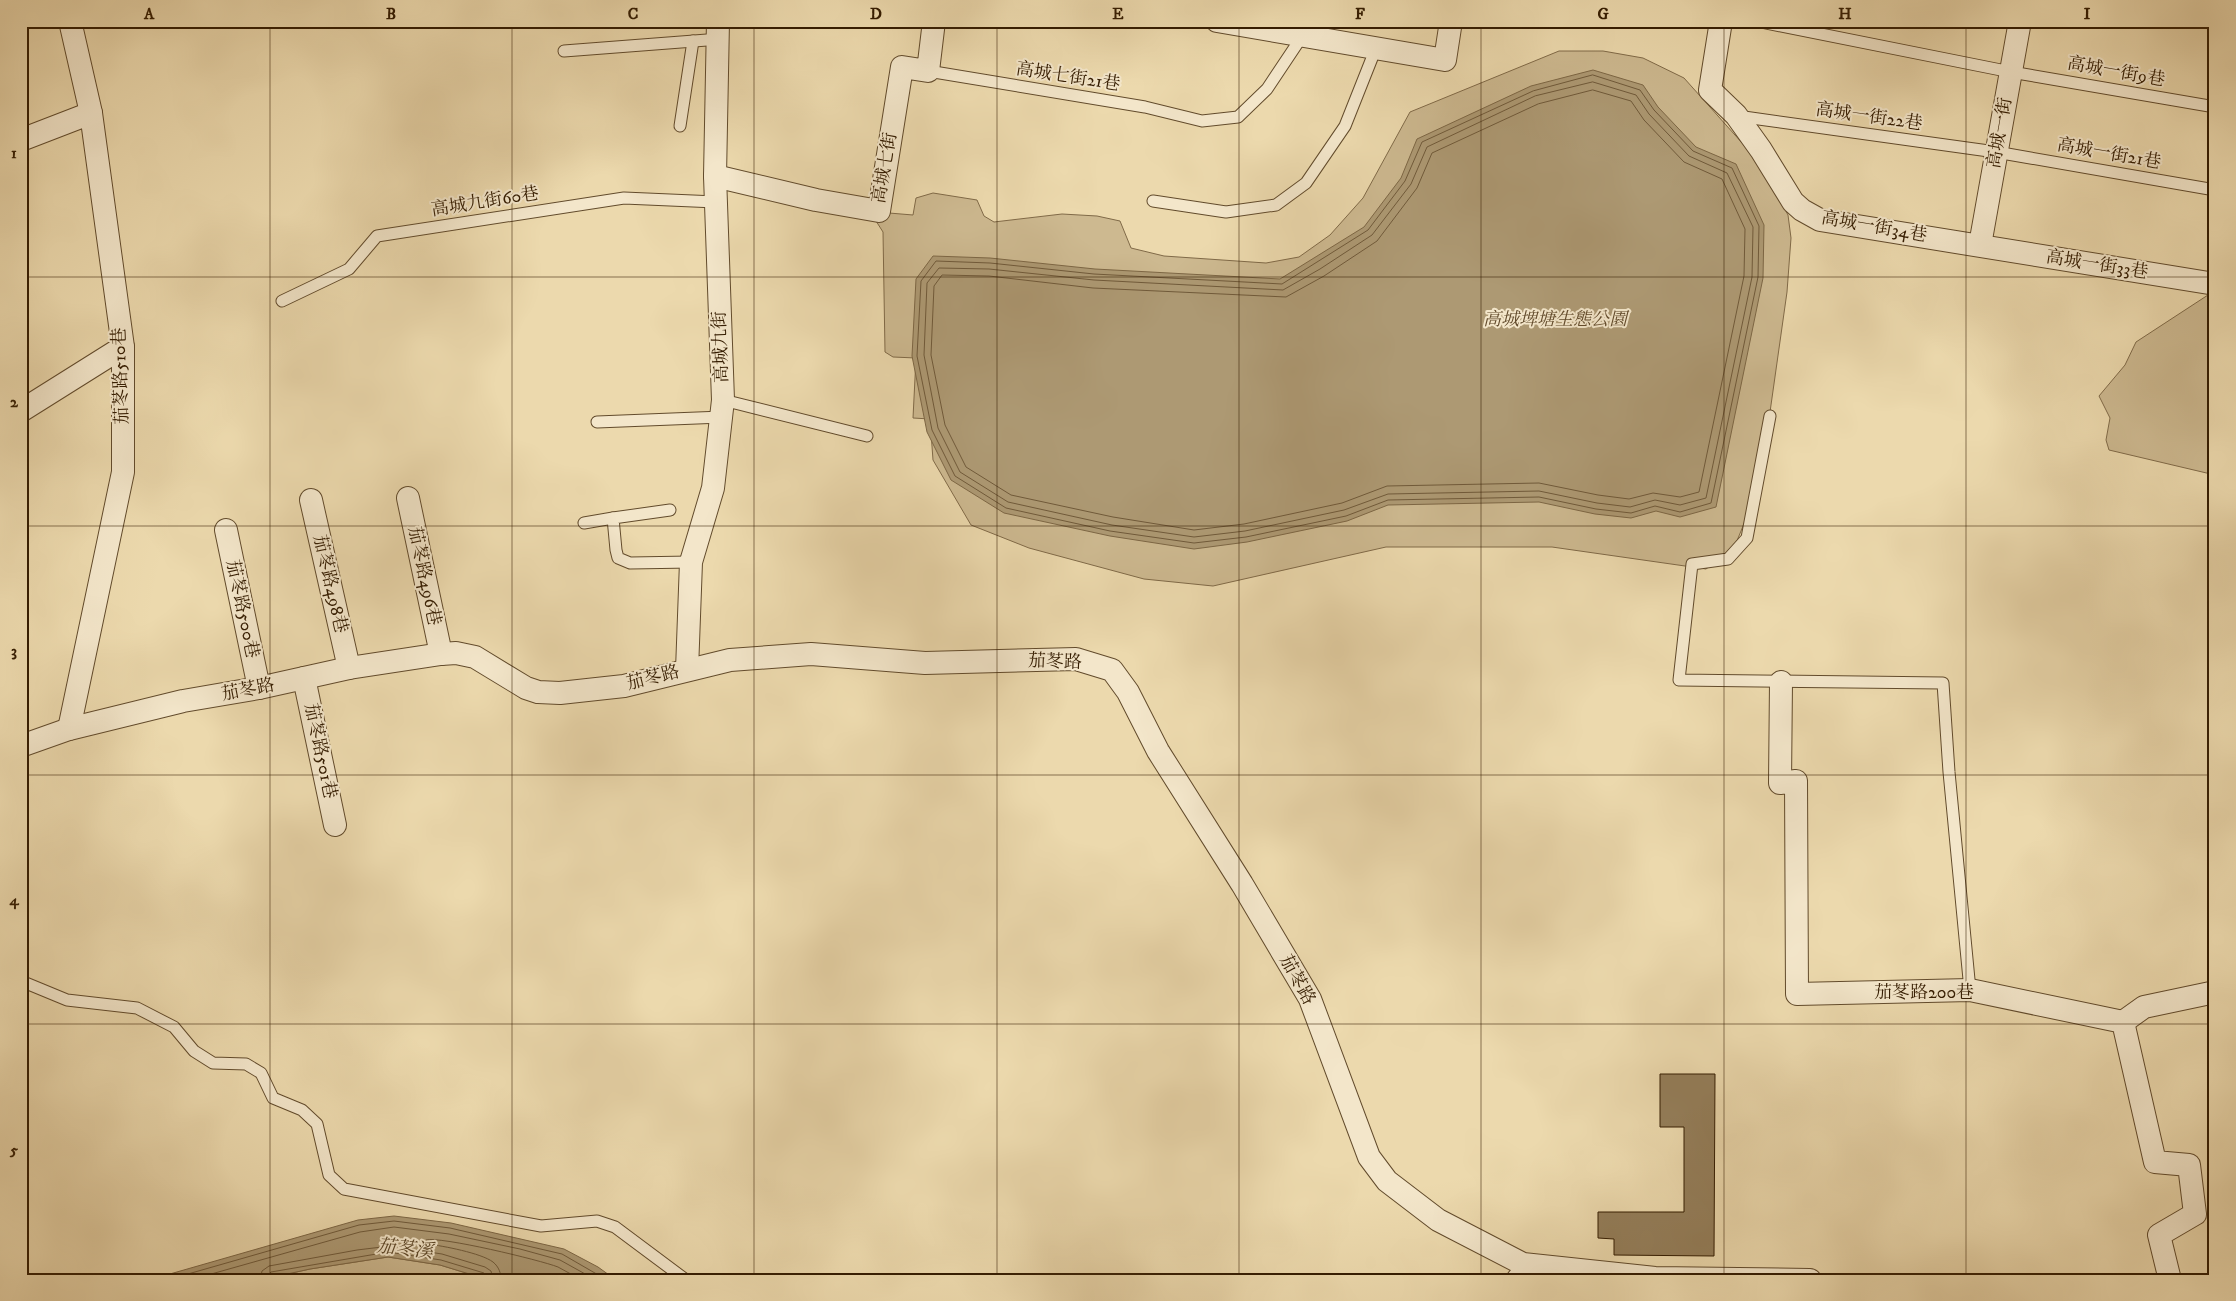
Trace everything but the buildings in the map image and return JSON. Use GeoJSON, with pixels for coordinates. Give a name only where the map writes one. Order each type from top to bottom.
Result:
{"type":"FeatureCollection","features":[{"type":"Feature","properties":{"kind":"street","name":"茄苳路510巷"},"geometry":{"type":"LineString","coordinates":[[69,729],[123,472],[123,347],[90,113],[70,21]]}},
{"type":"Feature","properties":{"kind":"street"},"geometry":{"type":"LineString","coordinates":[[928,71],[934,21]]}},
{"type":"Feature","properties":{"kind":"street"},"geometry":{"type":"LineString","coordinates":[[1217,21],[1274,26],[1303,35],[1445,60],[1452,21]]}},
{"type":"Feature","properties":{"kind":"street","name":"高城一街34巷"},"geometry":{"type":"LineString","coordinates":[[1721,21],[1710,90],[1736,115],[1761,150],[1793,202],[1802,210],[1820,220],[1980,245]]}},
{"type":"Feature","properties":{"kind":"street","name":"高城一街"},"geometry":{"type":"LineString","coordinates":[[1980,245],[2020,21]]}},
{"type":"Feature","properties":{"kind":"street","name":"高城九街"},"geometry":{"type":"LineString","coordinates":[[687,670],[691,562],[713,488],[723,408],[714,176],[719,33]]}},
{"type":"Feature","properties":{"kind":"street","name":"高城七街"},"geometry":{"type":"LineString","coordinates":[[714,176],[816,200],[879,211],[902,67],[928,71]]}},
{"type":"Feature","properties":{"kind":"street"},"geometry":{"type":"LineString","coordinates":[[21,140],[90,113]]}},
{"type":"Feature","properties":{"kind":"street","name":"高城一街33巷"},"geometry":{"type":"LineString","coordinates":[[1980,245],[2215,284]]}},
{"type":"Feature","properties":{"kind":"street"},"geometry":{"type":"LineString","coordinates":[[21,411],[123,347]]}},
{"type":"Feature","properties":{"kind":"street","name":"茄苳路496巷"},"geometry":{"type":"LineString","coordinates":[[408,498],[441,654]]}},
{"type":"Feature","properties":{"kind":"street","name":"茄苳路498巷"},"geometry":{"type":"LineString","coordinates":[[311,500],[349,668]]}},
{"type":"Feature","properties":{"kind":"street","name":"茄苳路500巷"},"geometry":{"type":"LineString","coordinates":[[226,530],[259,688]]}},
{"type":"Feature","properties":{"kind":"street","name":"茄苳路"},"geometry":{"type":"LineString","coordinates":[[21,746],[69,729],[183,701],[259,688],[349,668],[441,654],[456,653],[475,657],[526,688],[538,692],[560,693],[624,686],[730,660],[811,654],[925,663],[1076,659],[1112,670],[1128,692],[1158,751],[1242,884],[1310,999],[1369,1157],[1387,1181],[1438,1220],[1516,1272],[1654,1278],[1810,1280]]}},
{"type":"Feature","properties":{"kind":"street","name":"茄苳路501巷"},"geometry":{"type":"LineString","coordinates":[[304,678],[335,825]]}},
{"type":"Feature","properties":{"kind":"street","name":"茄苳路200巷"},"geometry":{"type":"LineString","coordinates":[[1781,682],[1780,783],[1796,781],[1797,994],[1970,990],[2122,1022]]}},
{"type":"Feature","properties":{"kind":"street"},"geometry":{"type":"LineString","coordinates":[[2170,1280],[2159,1235],[2195,1214],[2189,1165],[2155,1162],[2122,1022],[2144,1007],[2215,992]]}},
{"type":"Feature","properties":{"kind":"lane","name":"高城一街9巷"},"geometry":{"type":"LineString","coordinates":[[1756,21],[2011,72],[2215,107]]}},
{"type":"Feature","properties":{"kind":"lane"},"geometry":{"type":"LineString","coordinates":[[564,51],[693,41],[719,33]]}},
{"type":"Feature","properties":{"kind":"lane","name":"高城七街21巷"},"geometry":{"type":"LineString","coordinates":[[928,71],[1145,108],[1202,121],[1238,117],[1267,89],[1303,35]]}},
{"type":"Feature","properties":{"kind":"lane"},"geometry":{"type":"LineString","coordinates":[[680,126],[693,41]]}},
{"type":"Feature","properties":{"kind":"lane"},"geometry":{"type":"LineString","coordinates":[[1153,201],[1226,212],[1276,204],[1306,183],[1345,126],[1376,48]]}},
{"type":"Feature","properties":{"kind":"lane","name":"高城一街22巷"},"geometry":{"type":"LineString","coordinates":[[1736,115],[1996,152]]}},
{"type":"Feature","properties":{"kind":"lane","name":"高城一街21巷"},"geometry":{"type":"LineString","coordinates":[[1996,152],[2215,190]]}},
{"type":"Feature","properties":{"kind":"lane","name":"高城九街60巷"},"geometry":{"type":"LineString","coordinates":[[282,301],[349,269],[377,236],[624,198],[716,202]]}},
{"type":"Feature","properties":{"kind":"lane"},"geometry":{"type":"LineString","coordinates":[[597,422],[723,408],[867,436]]}},
{"type":"Feature","properties":{"kind":"lane"},"geometry":{"type":"LineString","coordinates":[[1770,416],[1747,538],[1728,559],[1692,564],[1679,680],[1943,683],[1948,772],[1970,990]]}},
{"type":"Feature","properties":{"kind":"lane"},"geometry":{"type":"LineString","coordinates":[[584,523],[670,510]]}},
{"type":"Feature","properties":{"kind":"lane"},"geometry":{"type":"LineString","coordinates":[[613,518],[618,558],[624,562],[691,562]]}},
{"type":"Feature","properties":{"kind":"lane"},"geometry":{"type":"LineString","coordinates":[[21,982],[66,1000],[137,1008],[174,1027],[194,1051],[213,1063],[246,1064],[261,1073],[273,1098],[302,1110],[317,1124],[329,1175],[344,1188],[541,1226],[597,1220],[615,1227],[686,1280]]}},
{"type":"Feature","properties":{"kind":"lane"},"geometry":{"type":"LineString","coordinates":[[974,1280],[982,1280]]}},
{"type":"Feature","properties":{"kind":"green space","name":"高城埤塘生態公園"},"geometry":{"type":"Polygon","coordinates":[[[1559,51],[1603,51],[1643,58],[1684,78],[1760,163],[1788,215],[1791,238],[1787,292],[1770,412],[1748,514],[1734,548],[1706,569],[1552,547],[1386,547],[1213,586],[1144,579],[1029,548],[971,525],[933,460],[930,419],[913,418],[916,358],[893,357],[885,352],[883,232],[876,221],[889,213],[913,215],[916,198],[933,193],[977,200],[984,216],[994,222],[1062,214],[1097,216],[1120,221],[1131,248],[1164,256],[1266,263],[1299,257],[1330,235],[1363,198],[1410,112],[1559,51]]]}},
{"type":"Feature","properties":{"kind":"green space"},"geometry":{"type":"Polygon","coordinates":[[[2208,295],[2215,296],[2215,475],[2109,450],[2106,440],[2110,418],[2099,396],[2125,365],[2136,342],[2208,295]]]}},
{"type":"Feature","properties":{"kind":"green space"},"geometry":{"type":"Polygon","coordinates":[[[388,1257],[440,1265],[489,1280],[260,1280],[310,1269],[388,1257]]]}},
{"type":"Feature","properties":{"kind":"water","name":"高城埤塘生態公園"},"geometry":{"type":"Polygon","coordinates":[[[1593,70],[1643,85],[1658,107],[1696,147],[1736,164],[1764,225],[1763,278],[1716,507],[1680,517],[1656,511],[1631,518],[1595,514],[1539,502],[1388,505],[1347,521],[1247,542],[1194,549],[1110,536],[1004,513],[951,480],[927,432],[912,356],[916,279],[933,256],[990,258],[1095,269],[1280,279],[1364,227],[1401,178],[1417,139],[1531,86],[1593,70]]]}},
{"type":"Feature","properties":{"kind":"water","name":"茄苳溪"},"geometry":{"type":"Polygon","coordinates":[[[394,1216],[451,1223],[564,1249],[598,1267],[616,1280],[489,1280],[440,1265],[388,1257],[310,1269],[260,1280],[149,1280],[358,1220],[394,1216]]]}}]}
